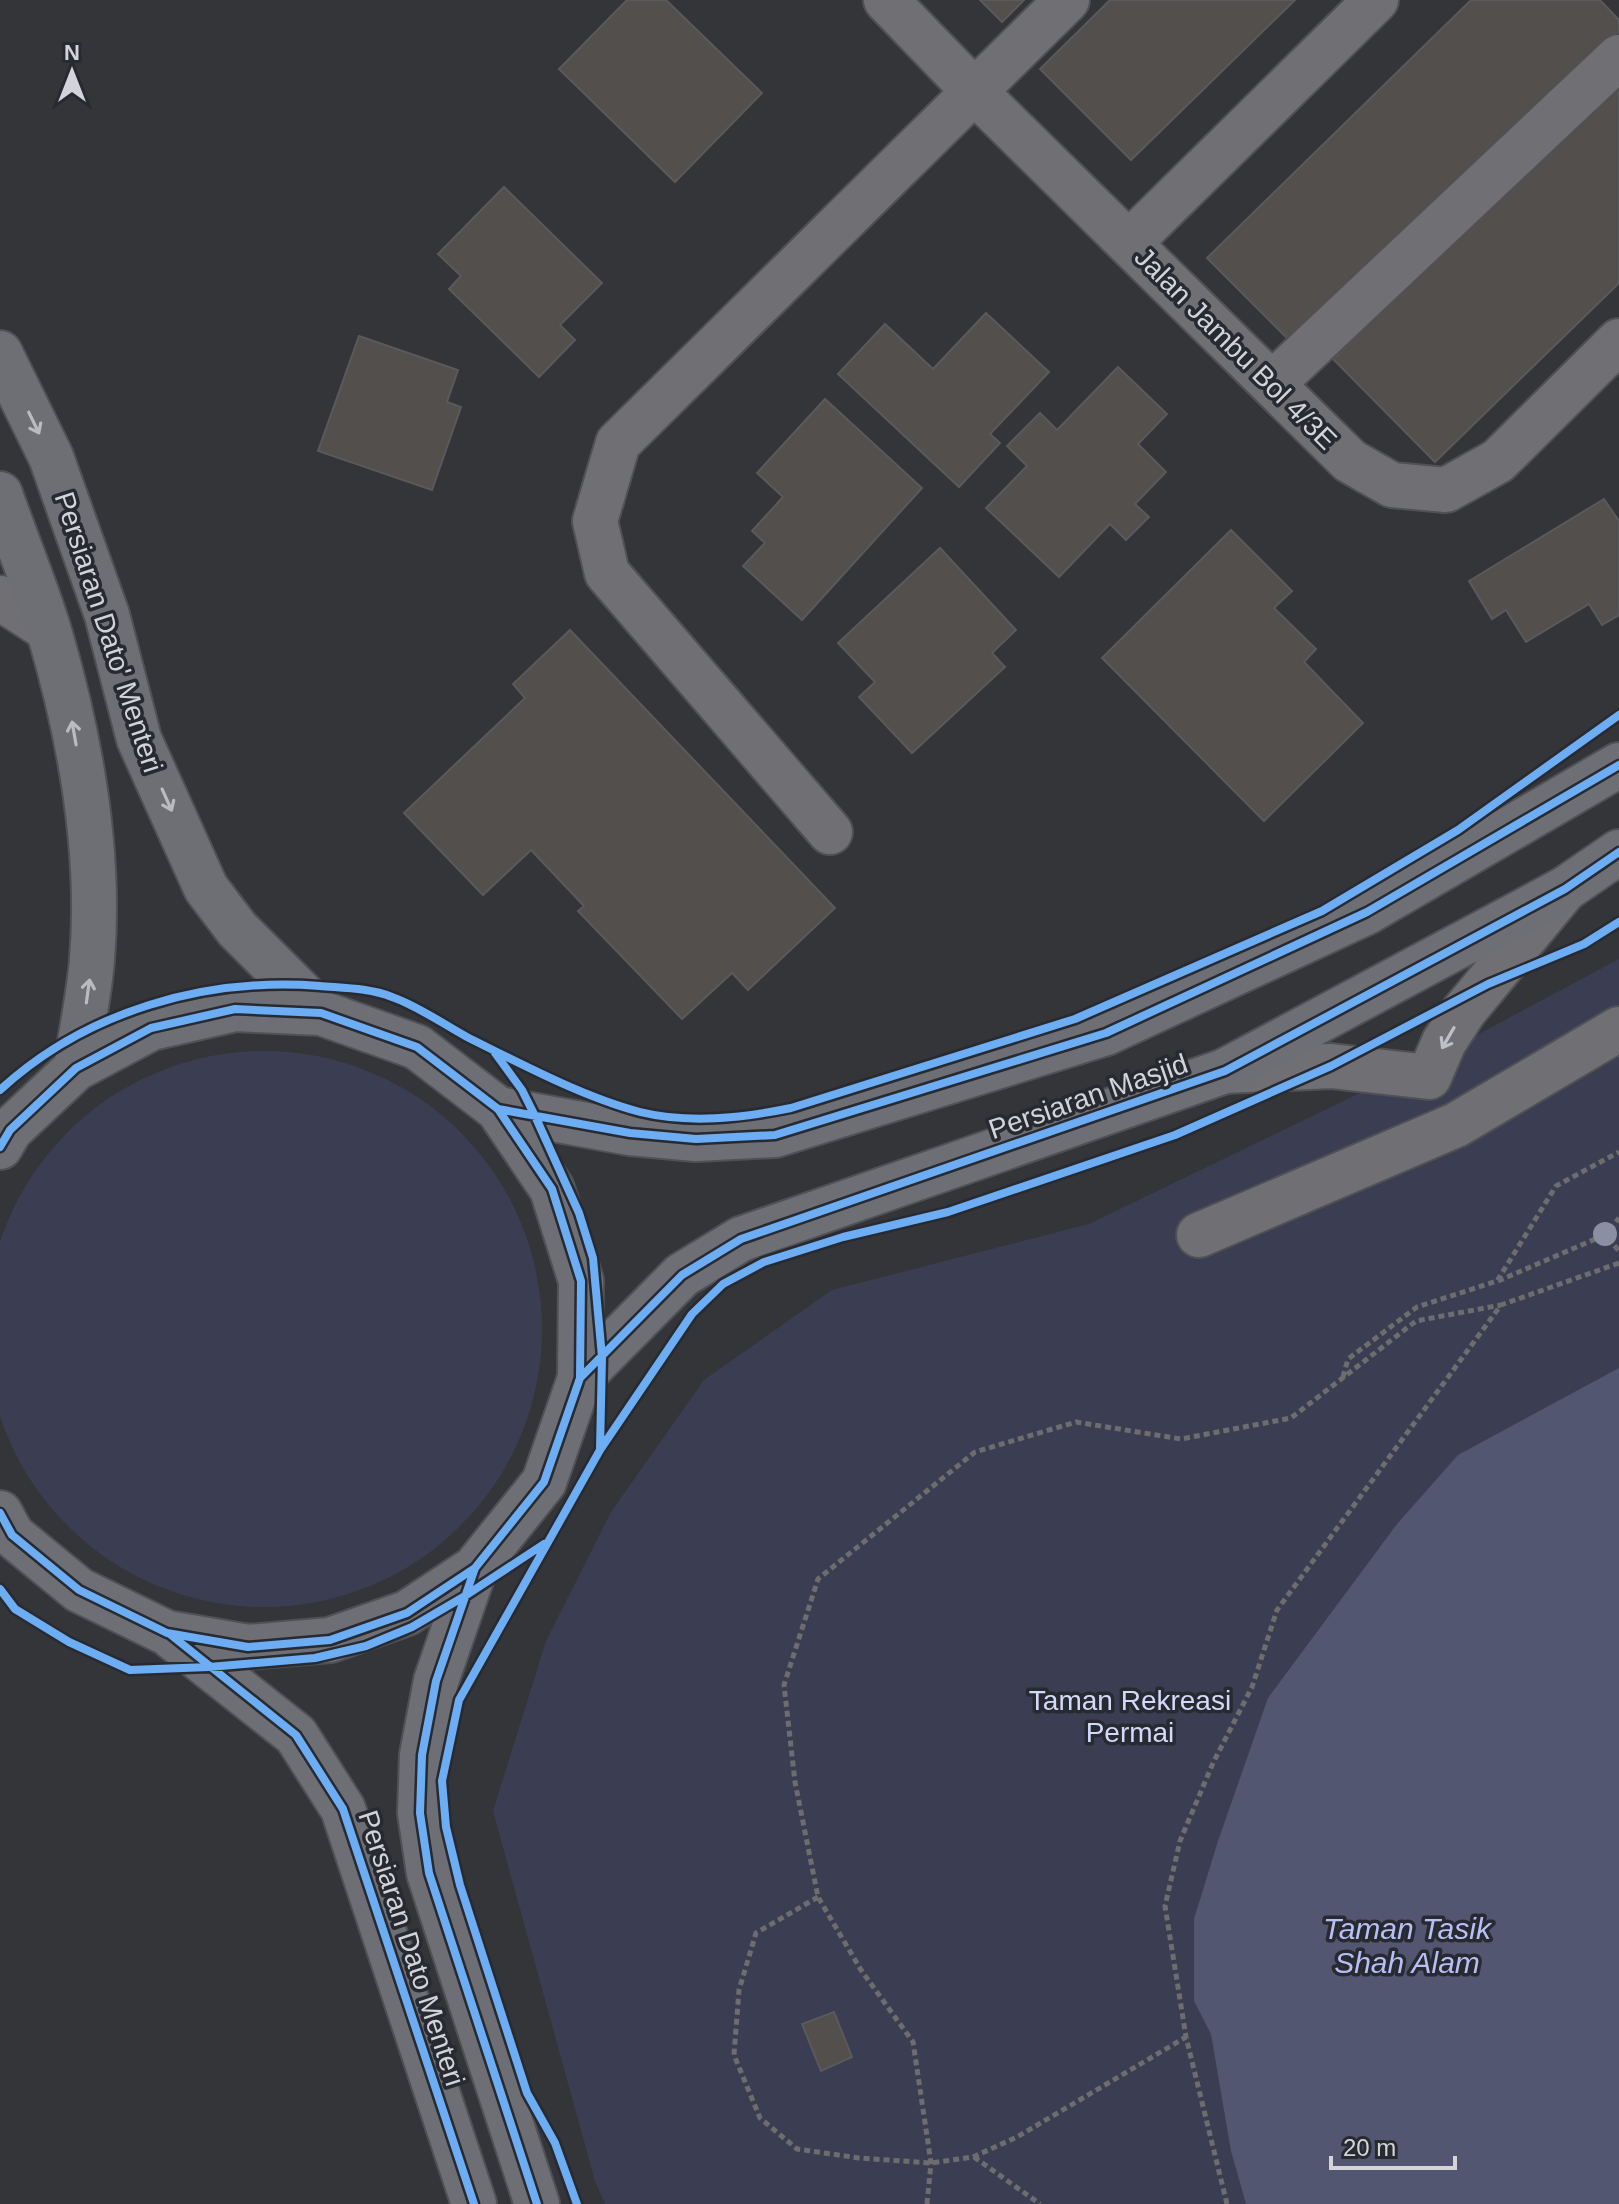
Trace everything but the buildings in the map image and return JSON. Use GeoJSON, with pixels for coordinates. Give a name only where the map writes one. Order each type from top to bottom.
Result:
{"type":"FeatureCollection","features":[{"type":"Feature","properties":{"kind":"main road","name":"Persiaran Dato' Menteri"},"geometry":{"type":"LineString","coordinates":[[0,353],[51,457],[107,615],[139,739],[206,888],[237,929],[321,1013]]}},
{"type":"Feature","properties":{"kind":"main road","name":"Persiaran Dato' Menteri"},"geometry":{"type":"LineString","coordinates":[[0,494],[48,629],[70,709],[90,828],[94,913],[92,961],[76,1068]]}},
{"type":"Feature","properties":{"kind":"main road","name":"Persiaran Masjid"},"geometry":{"type":"LineString","coordinates":[[498,1109],[630,1133],[683,1138],[775,1135],[1106,1033],[1367,912],[1619,765]]}},
{"type":"Feature","properties":{"kind":"main road","name":"Persiaran Masjid"},"geometry":{"type":"LineString","coordinates":[[580,1378],[682,1275],[741,1239],[1225,1071],[1565,889],[1619,852]]}},
{"type":"Feature","properties":{"kind":"main road"},"geometry":{"type":"LineString","coordinates":[[0,1147],[10,1130],[76,1068],[151,1028],[235,1009],[321,1013],[417,1047],[498,1109],[552,1189],[581,1281],[580,1378],[544,1482],[475,1568],[407,1613],[330,1640],[248,1647],[167,1633],[79,1590],[4,1526]]}},
{"type":"Feature","properties":{"kind":"main road","name":"Persiaran Dato Menteri"},"geometry":{"type":"LineString","coordinates":[[475,1568],[436,1681],[422,1755],[420,1813],[429,1873],[537,2204]]}},
{"type":"Feature","properties":{"kind":"main road","name":"Persiaran Dato Menteri"},"geometry":{"type":"LineString","coordinates":[[167,1633],[296,1735],[343,1809],[474,2204]]}},
{"type":"Feature","properties":{"kind":"street","name":"Jalan Jambu Bol 4/3E"},"geometry":{"type":"LineString","coordinates":[[886,0],[975,92],[1350,461],[1392,485],[1446,490],[1498,461],[1619,341]]}},
{"type":"Feature","properties":{"kind":"street"},"geometry":{"type":"LineString","coordinates":[[830,832],[607,573],[595,521],[618,443],[1067,0]]}},
{"type":"Feature","properties":{"kind":"street"},"geometry":{"type":"LineString","coordinates":[[1129,243],[1376,0]]}},
{"type":"Feature","properties":{"kind":"street"},"geometry":{"type":"LineString","coordinates":[[1272,384],[1619,57]]}},
{"type":"Feature","properties":{"kind":"street"},"geometry":{"type":"LineString","coordinates":[[0,598],[48,629]]}},
{"type":"Feature","properties":{"kind":"street"},"geometry":{"type":"LineString","coordinates":[[1429,1077],[1444,1042],[1464,1011],[1565,889]]}},
{"type":"Feature","properties":{"kind":"street"},"geometry":{"type":"LineString","coordinates":[[1199,1235],[1456,1125],[1619,1029]]}},
{"type":"Feature","properties":{"kind":"street"},"geometry":{"type":"LineString","coordinates":[[1225,1071],[1331,1066],[1429,1077]]}},
{"type":"Feature","properties":{"kind":"street"},"geometry":{"type":"LineString","coordinates":[[1429,1077],[1456,1125]]}},
{"type":"Feature","properties":{"kind":"path"},"geometry":{"type":"LineString","coordinates":[[1497,1281],[1556,1186],[1619,1152]]}},
{"type":"Feature","properties":{"kind":"path"},"geometry":{"type":"LineString","coordinates":[[1608,1238],[1619,1218]]}},
{"type":"Feature","properties":{"kind":"path"},"geometry":{"type":"LineString","coordinates":[[1600,1237],[1600,1231],[1604,1228],[1610,1230]]}},
{"type":"Feature","properties":{"kind":"path"},"geometry":{"type":"LineString","coordinates":[[1343,1378],[1348,1359],[1417,1307],[1497,1281],[1600,1237],[1608,1238],[1619,1251]]}},
{"type":"Feature","properties":{"kind":"path"},"geometry":{"type":"LineString","coordinates":[[927,2204],[931,2163],[913,2042],[861,1970],[818,1897],[795,1782],[784,1685],[818,1579],[975,1452],[1076,1422],[1181,1439],[1291,1418],[1416,1321],[1501,1305],[1619,1263]]}},
{"type":"Feature","properties":{"kind":"path"},"geometry":{"type":"LineString","coordinates":[[1227,2204],[1186,2037],[1165,1906],[1180,1841],[1213,1763],[1252,1687],[1277,1610],[1501,1305]]}},
{"type":"Feature","properties":{"kind":"path"},"geometry":{"type":"LineString","coordinates":[[818,1897],[756,1933],[739,1990],[734,2055],[760,2118],[797,2149],[859,2158],[931,2163],[973,2157],[1017,2137],[1186,2037]]}},
{"type":"Feature","properties":{"kind":"path"},"geometry":{"type":"LineString","coordinates":[[973,2157],[1040,2204]]}},
{"type":"Feature","properties":{"kind":"green space","name":"Taman Rekreasi Permai"},"geometry":{"type":"Polygon","coordinates":[[[1619,959],[1619,2204],[605,2204],[595,2181],[493,1811],[546,1641],[611,1512],[704,1380],[832,1290],[1089,1224],[1447,1051],[1619,959]]]}},
{"type":"Feature","properties":{"kind":"green space"},"geometry":{"type":"Polygon","coordinates":[[[264,1051],[318,1056],[370,1072],[419,1098],[461,1132],[495,1174],[521,1223],[537,1275],[542,1329],[537,1383],[521,1435],[495,1484],[461,1526],[419,1560],[370,1586],[318,1602],[264,1607],[210,1602],[158,1586],[109,1560],[67,1526],[33,1484],[7,1435],[-9,1383],[-14,1329],[-9,1275],[7,1223],[33,1174],[67,1132],[109,1098],[158,1072],[210,1056],[264,1051]]]}},
{"type":"Feature","properties":{"kind":"water","name":"Taman Tasik Shah Alam"},"geometry":{"type":"Polygon","coordinates":[[[1619,1368],[1619,2204],[1246,2204],[1231,2151],[1211,2034],[1194,2001],[1194,1919],[1268,1698],[1397,1524],[1458,1455],[1619,1368]]]}},
{"type":"Feature","properties":{"kind":"cycle path"},"geometry":{"type":"LineString","coordinates":[[0,1090],[34,1062],[70,1039],[109,1020],[191,994],[234,987],[277,985],[347,988],[384,994],[552,1079],[640,1112],[677,1118],[716,1118],[791,1108],[1075,1019],[1322,911],[1458,830],[1619,715]]}},
{"type":"Feature","properties":{"kind":"cycle path"},"geometry":{"type":"LineString","coordinates":[[498,1109],[630,1133],[696,1139],[775,1135],[1106,1033],[1367,912],[1619,765]]}},
{"type":"Feature","properties":{"kind":"cycle path"},"geometry":{"type":"LineString","coordinates":[[580,1378],[682,1275],[741,1239],[1225,1071],[1565,889],[1619,852]]}},
{"type":"Feature","properties":{"kind":"cycle path"},"geometry":{"type":"LineString","coordinates":[[577,2204],[555,2143],[527,2093],[460,1885],[446,1827],[442,1781],[459,1700],[600,1450],[692,1314],[723,1284],[764,1262],[843,1237],[948,1212],[1175,1135],[1331,1066],[1488,984],[1584,944],[1619,922]]}},
{"type":"Feature","properties":{"kind":"cycle path"},"geometry":{"type":"LineString","coordinates":[[0,1147],[10,1130],[76,1068],[151,1028],[235,1009],[321,1013],[417,1047],[498,1109],[552,1189],[581,1281],[580,1378],[544,1482],[475,1568],[407,1613],[330,1640],[248,1647],[167,1633],[79,1590],[12,1535],[0,1513]]}},
{"type":"Feature","properties":{"kind":"cycle path"},"geometry":{"type":"LineString","coordinates":[[495,1053],[522,1090],[535,1116],[579,1213],[593,1258],[602,1357],[600,1449]]}},
{"type":"Feature","properties":{"kind":"cycle path"},"geometry":{"type":"LineString","coordinates":[[0,1589],[15,1609],[69,1642],[130,1670],[209,1667],[315,1658],[366,1646],[412,1627],[544,1544]]}},
{"type":"Feature","properties":{"kind":"cycle path"},"geometry":{"type":"LineString","coordinates":[[475,1568],[436,1681],[422,1755],[420,1813],[429,1873],[537,2204]]}},
{"type":"Feature","properties":{"kind":"cycle path"},"geometry":{"type":"LineString","coordinates":[[171,1635],[296,1735],[343,1809],[474,2204]]}}]}
